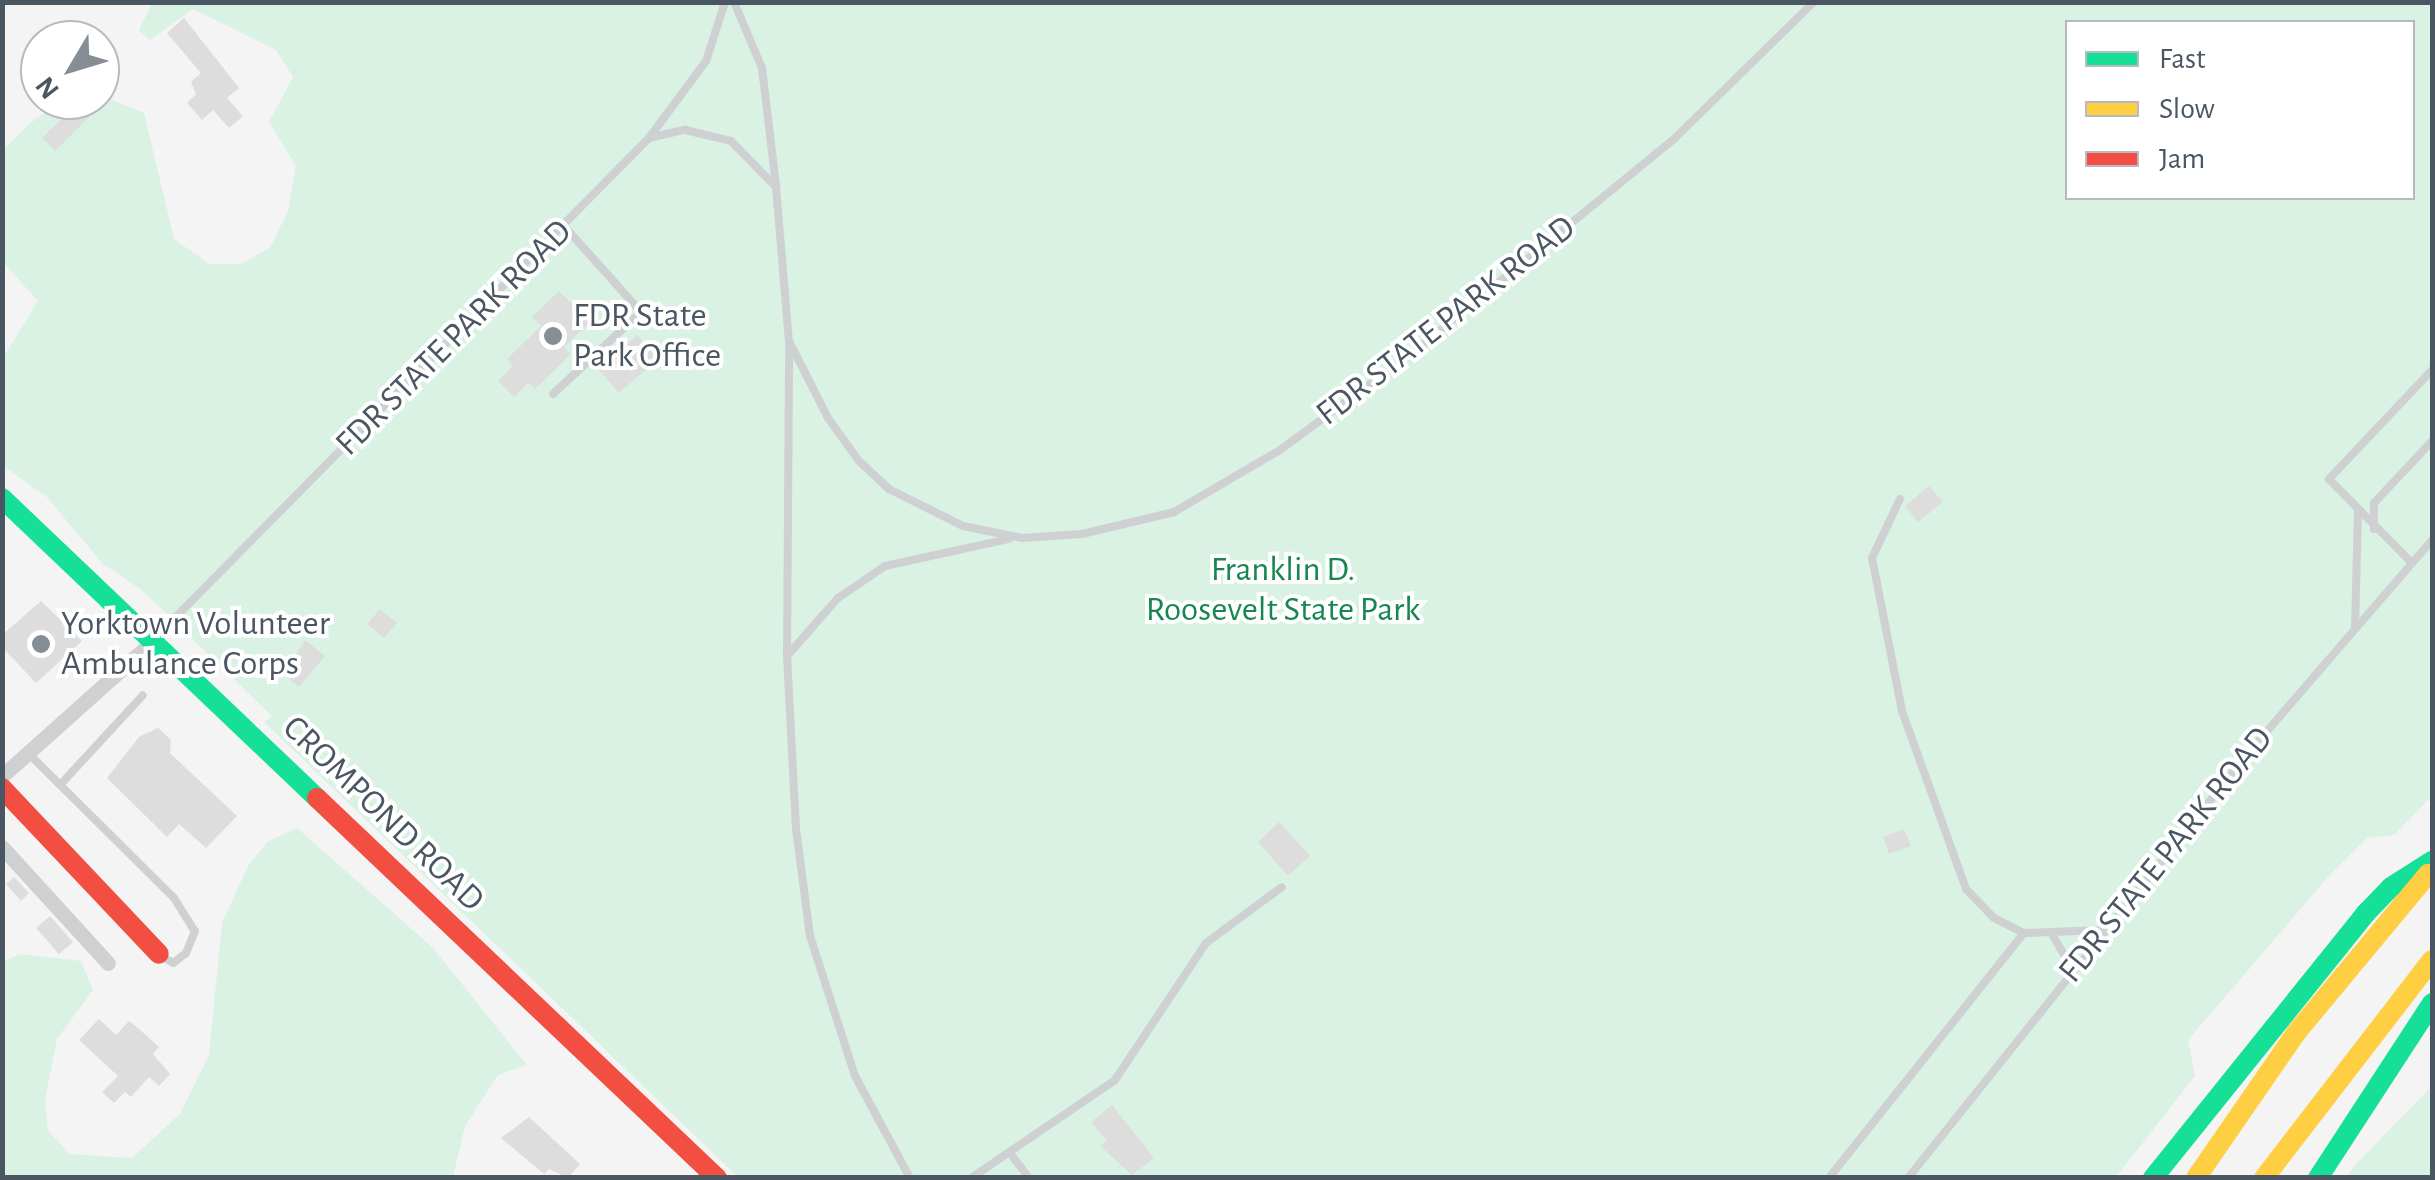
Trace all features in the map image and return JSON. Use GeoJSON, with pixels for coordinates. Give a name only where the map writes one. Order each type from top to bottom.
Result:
{"type":"FeatureCollection","features":[{"type":"Feature","properties":{"kind":"main road","name":"CROMPOND ROAD"},"geometry":{"type":"LineString","coordinates":[[2,498],[717,1178]]}},
{"type":"Feature","properties":{"kind":"main road"},"geometry":{"type":"LineString","coordinates":[[2,788],[159,954]]}},
{"type":"Feature","properties":{"kind":"main road"},"geometry":{"type":"LineString","coordinates":[[2154,1178],[2365,914],[2391,887],[2432,861]]}},
{"type":"Feature","properties":{"kind":"main road"},"geometry":{"type":"LineString","coordinates":[[2196,1178],[2296,1033],[2432,869]]}},
{"type":"Feature","properties":{"kind":"main road"},"geometry":{"type":"LineString","coordinates":[[2264,1178],[2432,960]]}},
{"type":"Feature","properties":{"kind":"main road"},"geometry":{"type":"LineString","coordinates":[[2318,1178],[2432,1002]]}},
{"type":"Feature","properties":{"kind":"street"},"geometry":{"type":"LineString","coordinates":[[2,776],[152,642]]}},
{"type":"Feature","properties":{"kind":"street"},"geometry":{"type":"LineString","coordinates":[[2,847],[108,963]]}},
{"type":"Feature","properties":{"kind":"lane","name":"FDR STATE PARK ROAD"},"geometry":{"type":"LineString","coordinates":[[152,642],[649,138],[706,61],[725,2]]}},
{"type":"Feature","properties":{"kind":"lane","name":"FDR STATE PARK ROAD"},"geometry":{"type":"LineString","coordinates":[[734,2],[762,68],[789,342],[787,656],[796,828],[810,936],[855,1076],[910,1178]]}},
{"type":"Feature","properties":{"kind":"lane","name":"FDR STATE PARK ROAD"},"geometry":{"type":"LineString","coordinates":[[787,656],[838,598],[885,566],[1022,538],[1082,534],[1174,512],[1280,450],[1415,350],[1675,138],[1814,2]]}},
{"type":"Feature","properties":{"kind":"lane"},"geometry":{"type":"LineString","coordinates":[[649,138],[686,130],[731,141],[776,187]]}},
{"type":"Feature","properties":{"kind":"lane"},"geometry":{"type":"LineString","coordinates":[[553,394],[641,312],[565,227]]}},
{"type":"Feature","properties":{"kind":"lane","name":"FDR STATE PARK ROAD"},"geometry":{"type":"LineString","coordinates":[[789,342],[828,418],[889,488],[963,526],[1022,538]]}},
{"type":"Feature","properties":{"kind":"lane"},"geometry":{"type":"LineString","coordinates":[[2412,563],[2328,479],[2432,370]]}},
{"type":"Feature","properties":{"kind":"lane"},"geometry":{"type":"LineString","coordinates":[[2374,528],[2374,503],[2432,442]]}},
{"type":"Feature","properties":{"kind":"lane"},"geometry":{"type":"LineString","coordinates":[[1900,500],[1872,558],[1902,711],[1966,889],[1994,918],[2024,933],[2104,930]]}},
{"type":"Feature","properties":{"kind":"lane"},"geometry":{"type":"LineString","coordinates":[[2354,627],[2358,511]]}},
{"type":"Feature","properties":{"kind":"lane","name":"FDR STATE PARK ROAD"},"geometry":{"type":"LineString","coordinates":[[1908,1178],[2104,930],[2354,627],[2432,540]]}},
{"type":"Feature","properties":{"kind":"lane"},"geometry":{"type":"LineString","coordinates":[[60,784],[144,696]]}},
{"type":"Feature","properties":{"kind":"lane"},"geometry":{"type":"LineString","coordinates":[[29,753],[174,898],[195,931],[186,953],[173,962],[159,954]]}},
{"type":"Feature","properties":{"kind":"lane"},"geometry":{"type":"LineString","coordinates":[[971,1178],[1115,1080],[1206,943],[1282,888]]}},
{"type":"Feature","properties":{"kind":"lane"},"geometry":{"type":"LineString","coordinates":[[1830,1178],[2024,933]]}},
{"type":"Feature","properties":{"kind":"lane"},"geometry":{"type":"LineString","coordinates":[[2052,934],[2072,970]]}},
{"type":"Feature","properties":{"kind":"lane"},"geometry":{"type":"LineString","coordinates":[[1010,1153],[1029,1178]]}},
{"type":"Feature","properties":{"kind":"green space","name":"Franklin D. Roosevelt State Park"},"geometry":{"type":"Polygon","coordinates":[[[152,3],[2432,3],[2432,796],[2394,835],[2367,838],[2329,876],[2188,1040],[2195,1076],[2116,1177],[738,1177],[264,722],[272,716],[143,591],[102,563],[47,497],[3,466],[3,358],[38,301],[3,262],[3,150],[29,124],[34,120],[120,120],[120,103],[144,113],[174,239],[209,264],[241,264],[270,248],[288,211],[296,166],[269,122],[293,77],[276,50],[193,9],[150,40],[139,30],[152,3]]]}},
{"type":"Feature","properties":{"kind":"green space"},"geometry":{"type":"Polygon","coordinates":[[[297,828],[432,947],[527,1065],[498,1075],[465,1126],[453,1177],[3,1177],[3,962],[20,954],[81,961],[93,990],[57,1039],[45,1100],[48,1131],[70,1154],[132,1158],[180,1114],[209,1055],[222,923],[248,866],[267,842],[297,828]]]}},
{"type":"Feature","properties":{"kind":"green space"},"geometry":{"type":"Polygon","coordinates":[[[2432,1086],[2432,1177],[2346,1177],[2355,1165],[2432,1086]]]}},
{"type":"Feature","properties":{"kind":"building"},"geometry":{"type":"Polygon","coordinates":[[[184,18],[239,88],[227,98],[243,116],[229,128],[213,110],[202,120],[187,103],[196,94],[191,82],[201,73],[167,33],[184,18]]]}},
{"type":"Feature","properties":{"kind":"building"},"geometry":{"type":"Polygon","coordinates":[[[60,120],[86,120],[55,151],[42,138],[60,120]]]}},
{"type":"Feature","properties":{"kind":"building","name":"FDR State Park Office"},"geometry":{"type":"Polygon","coordinates":[[[559,291],[590,322],[564,347],[571,354],[535,389],[528,383],[514,397],[498,381],[513,366],[507,359],[541,326],[532,317],[559,291]]]}},
{"type":"Feature","properties":{"kind":"building"},"geometry":{"type":"Polygon","coordinates":[[[637,335],[658,359],[619,393],[598,369],[637,335]]]}},
{"type":"Feature","properties":{"kind":"building"},"geometry":{"type":"Polygon","coordinates":[[[1929,486],[1943,502],[1918,522],[1905,506],[1929,486]]]}},
{"type":"Feature","properties":{"kind":"building","name":"Yorktown Volunteer Ambulance Corps"},"geometry":{"type":"Polygon","coordinates":[[[41,601],[82,641],[36,683],[2,647],[2,635],[41,601]]]}},
{"type":"Feature","properties":{"kind":"building"},"geometry":{"type":"Polygon","coordinates":[[[380,609],[397,623],[384,638],[367,624],[380,609]]]}},
{"type":"Feature","properties":{"kind":"building"},"geometry":{"type":"Polygon","coordinates":[[[305,640],[325,656],[299,687],[284,674],[305,640]]]}},
{"type":"Feature","properties":{"kind":"building"},"geometry":{"type":"Polygon","coordinates":[[[158,728],[171,740],[170,753],[237,816],[206,848],[179,824],[167,837],[107,778],[139,737],[158,728]]]}},
{"type":"Feature","properties":{"kind":"building"},"geometry":{"type":"Polygon","coordinates":[[[1279,822],[1310,856],[1288,876],[1258,842],[1279,822]]]}},
{"type":"Feature","properties":{"kind":"building"},"geometry":{"type":"Polygon","coordinates":[[[1904,829],[1911,846],[1889,854],[1883,837],[1904,829]]]}},
{"type":"Feature","properties":{"kind":"building"},"geometry":{"type":"Polygon","coordinates":[[[14,877],[29,893],[21,901],[6,884],[14,877]]]}},
{"type":"Feature","properties":{"kind":"building"},"geometry":{"type":"Polygon","coordinates":[[[50,916],[73,942],[59,954],[36,928],[50,916]]]}},
{"type":"Feature","properties":{"kind":"building"},"geometry":{"type":"Polygon","coordinates":[[[99,1019],[116,1035],[129,1021],[159,1047],[153,1054],[170,1074],[159,1086],[149,1077],[131,1097],[125,1092],[114,1103],[102,1092],[118,1076],[79,1040],[99,1019]]]}},
{"type":"Feature","properties":{"kind":"building"},"geometry":{"type":"Polygon","coordinates":[[[1112,1105],[1154,1158],[1132,1175],[1100,1146],[1107,1141],[1091,1122],[1112,1105]]]}},
{"type":"Feature","properties":{"kind":"building"},"geometry":{"type":"Polygon","coordinates":[[[529,1117],[580,1164],[568,1178],[549,1169],[544,1174],[501,1138],[529,1117]]]}},
{"type":"Feature","properties":{"kind":"traffic: fast"},"geometry":{"type":"LineString","coordinates":[[2,498],[317,798]]}},
{"type":"Feature","properties":{"kind":"traffic: fast"},"geometry":{"type":"LineString","coordinates":[[2153,1178],[2365,914],[2391,887],[2432,861]]}},
{"type":"Feature","properties":{"kind":"traffic: fast"},"geometry":{"type":"LineString","coordinates":[[2318,1178],[2432,1003]]}},
{"type":"Feature","properties":{"kind":"traffic: slow"},"geometry":{"type":"LineString","coordinates":[[2196,1178],[2296,1033],[2428,874]]}},
{"type":"Feature","properties":{"kind":"traffic: slow"},"geometry":{"type":"LineString","coordinates":[[2264,1178],[2432,960]]}},
{"type":"Feature","properties":{"kind":"traffic: jam"},"geometry":{"type":"LineString","coordinates":[[2,788],[159,954]]}},
{"type":"Feature","properties":{"kind":"traffic: jam"},"geometry":{"type":"LineString","coordinates":[[317,798],[717,1178]]}},
{"type":"Feature","properties":{"kind":"place","name":"FDR State Park Office"},"geometry":{"type":"Point","coordinates":[553,336]}},
{"type":"Feature","properties":{"kind":"place","name":"Yorktown Volunteer Ambulance Corps"},"geometry":{"type":"Point","coordinates":[41,644]}}]}
